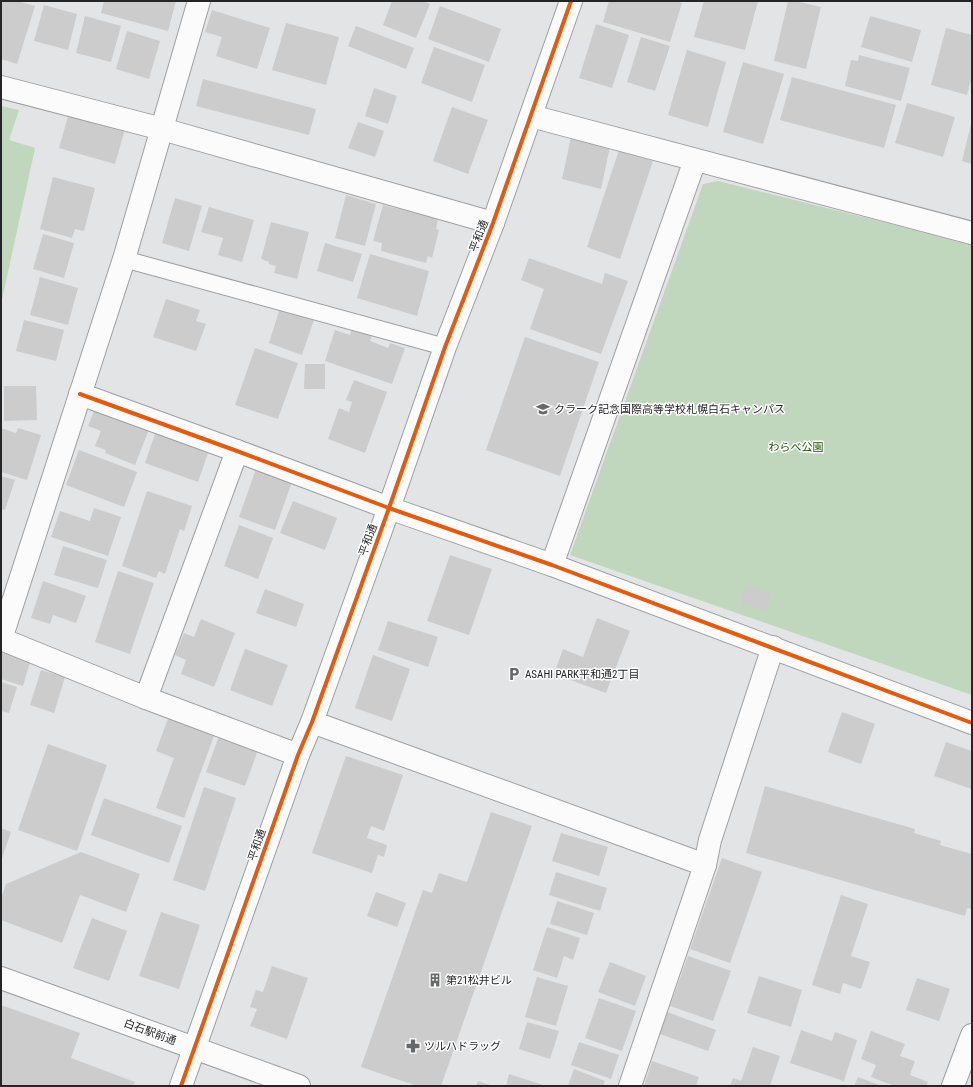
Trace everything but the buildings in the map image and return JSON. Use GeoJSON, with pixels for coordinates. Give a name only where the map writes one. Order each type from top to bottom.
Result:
{"type":"FeatureCollection","features":[{"type":"Feature","properties":{"kind":"street"},"geometry":{"type":"LineString","coordinates":[[199,1],[124,259],[1,639],[146,698],[298,755]]}},
{"type":"Feature","properties":{"kind":"street","name":"平和通"},"geometry":{"type":"LineString","coordinates":[[181,1086],[298,755],[312,722],[445,347],[493,223],[571,1]]}},
{"type":"Feature","properties":{"kind":"street"},"geometry":{"type":"LineString","coordinates":[[1,87],[162,129],[493,223]]}},
{"type":"Feature","properties":{"kind":"street"},"geometry":{"type":"LineString","coordinates":[[531,116],[972,233]]}},
{"type":"Feature","properties":{"kind":"street"},"geometry":{"type":"LineString","coordinates":[[552,565],[695,160]]}},
{"type":"Feature","properties":{"kind":"street"},"geometry":{"type":"LineString","coordinates":[[80,394],[237,450],[389,508],[552,565],[972,723]]}},
{"type":"Feature","properties":{"kind":"street"},"geometry":{"type":"LineString","coordinates":[[146,698],[237,450]]}},
{"type":"Feature","properties":{"kind":"street"},"geometry":{"type":"LineString","coordinates":[[630,1086],[705,865],[710,840],[773,647]]}},
{"type":"Feature","properties":{"kind":"street"},"geometry":{"type":"LineString","coordinates":[[312,722],[705,865]]}},
{"type":"Feature","properties":{"kind":"street","name":"白石駅前通"},"geometry":{"type":"LineString","coordinates":[[1,978],[299,1086]]}},
{"type":"Feature","properties":{"kind":"street"},"geometry":{"type":"LineString","coordinates":[[953,1086],[972,1035]]}},
{"type":"Feature","properties":{"kind":"lane"},"geometry":{"type":"LineString","coordinates":[[124,259],[445,347]]}},
{"type":"Feature","properties":{"kind":"green space"},"geometry":{"type":"Polygon","coordinates":[[[1,106],[19,110],[9,140],[35,148],[1,304],[1,106]]]}},
{"type":"Feature","properties":{"kind":"green space","name":"わらべ公園"},"geometry":{"type":"Polygon","coordinates":[[[718,181],[972,244],[972,695],[570,555],[703,184],[718,181]]]}},
{"type":"Feature","properties":{"kind":"cycle path"},"geometry":{"type":"LineString","coordinates":[[181,1086],[298,755],[312,722],[445,347],[493,223],[571,1]]}},
{"type":"Feature","properties":{"kind":"cycle path"},"geometry":{"type":"LineString","coordinates":[[80,394],[389,508],[552,565],[972,723]]}},
{"type":"Feature","properties":{"kind":"place","name":"クラーク記念国際高等学校札幌白石キャンパス"},"geometry":{"type":"Point","coordinates":[543,409]}},
{"type":"Feature","properties":{"kind":"place","name":"ASAHI PARK平和通2丁目"},"geometry":{"type":"Point","coordinates":[514,674]}},
{"type":"Feature","properties":{"kind":"place","name":"第21松井ビル"},"geometry":{"type":"Point","coordinates":[435,980]}},
{"type":"Feature","properties":{"kind":"place","name":"ツルハドラッグ"},"geometry":{"type":"Point","coordinates":[413,1046]}}]}
